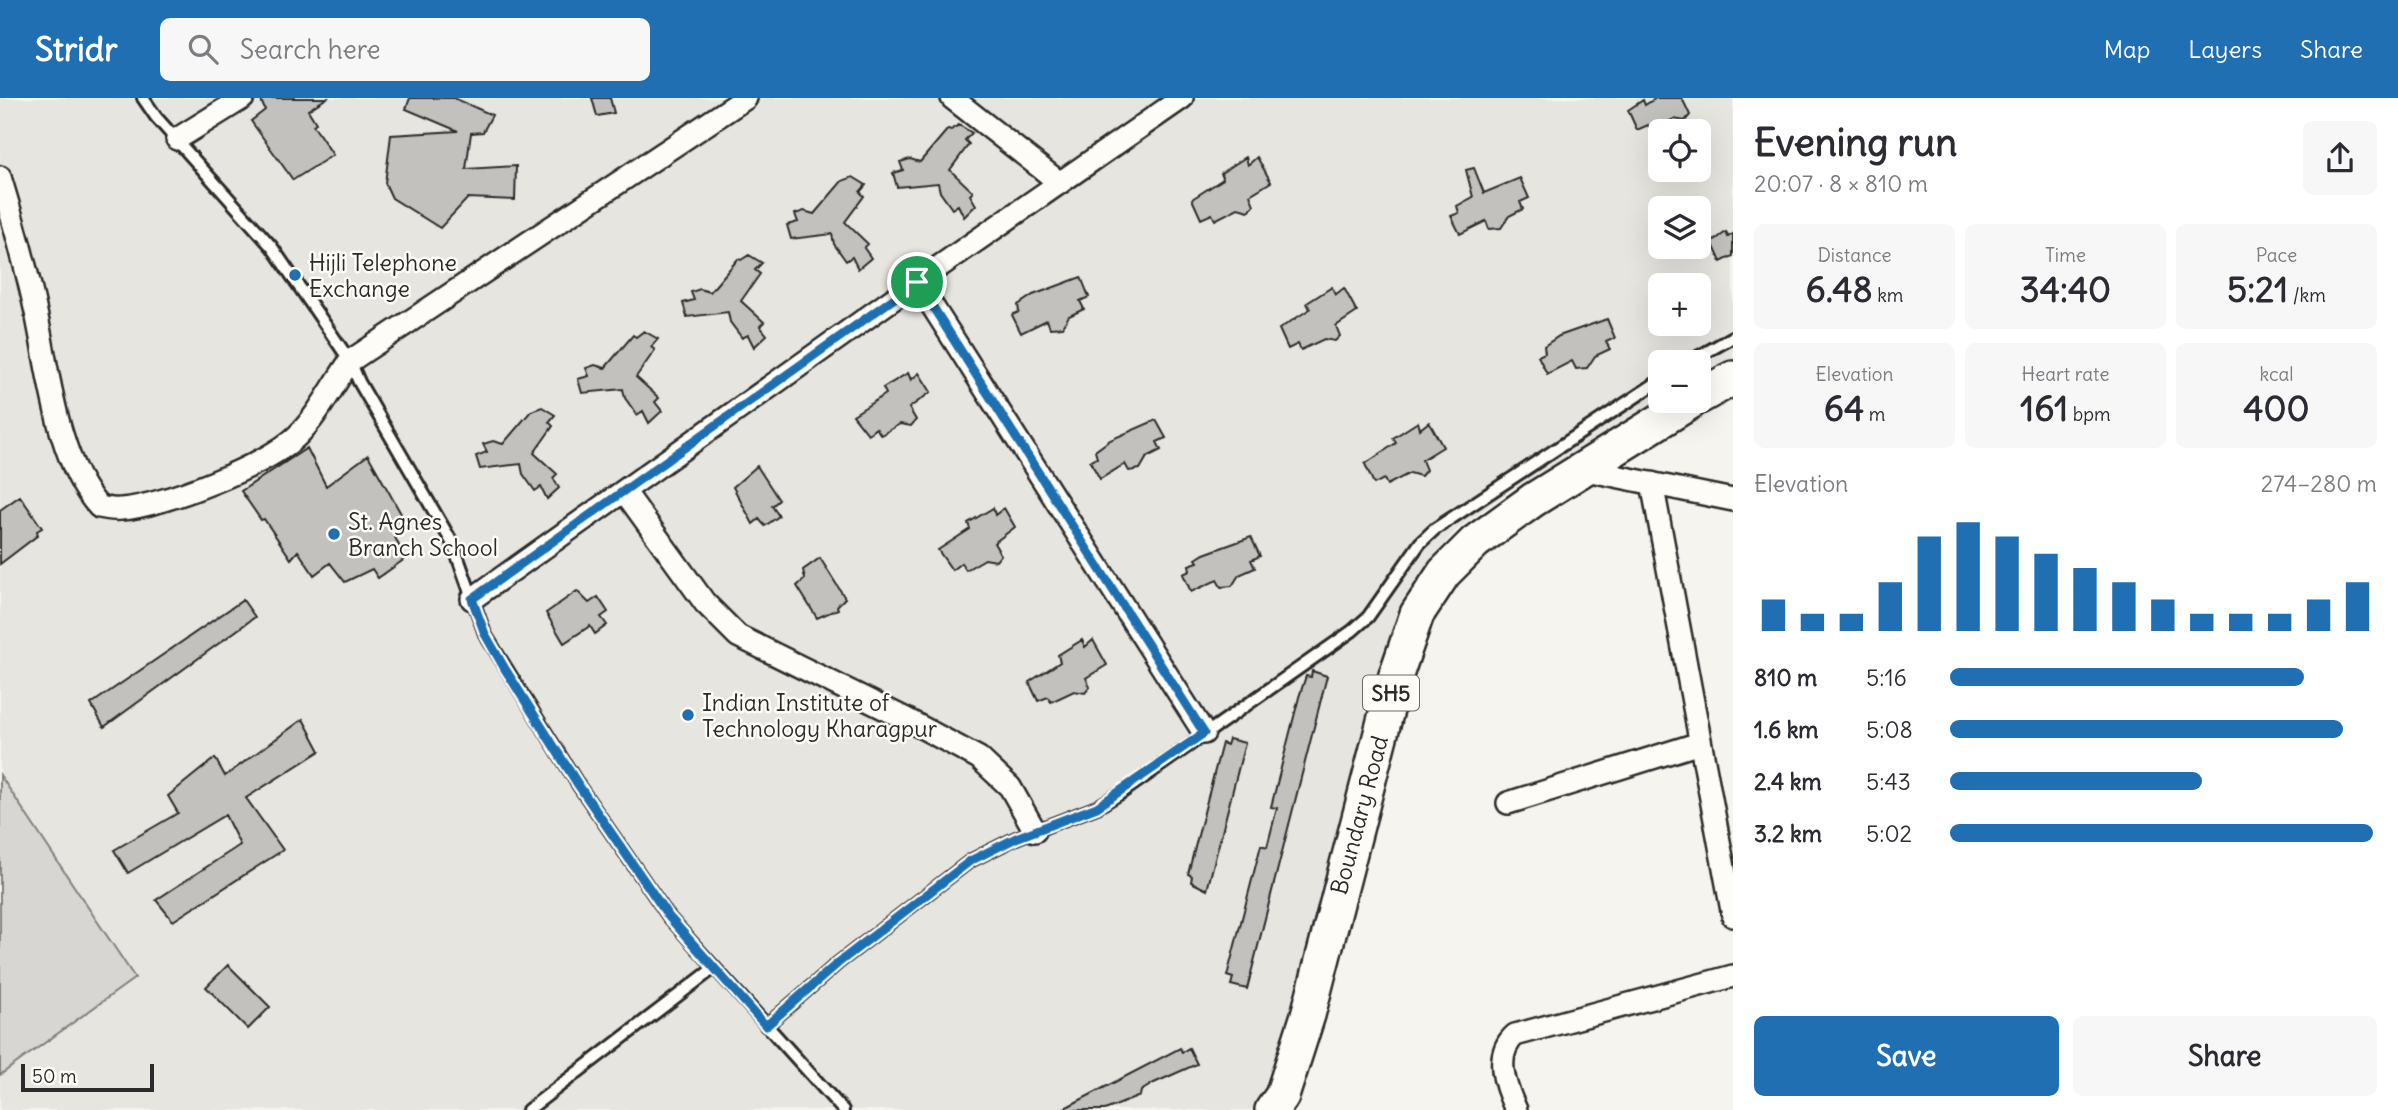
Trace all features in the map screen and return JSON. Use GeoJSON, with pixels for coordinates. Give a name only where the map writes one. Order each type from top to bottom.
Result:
{"type":"FeatureCollection","features":[{"type":"Feature","properties":{"kind":"main road"},"geometry":{"type":"LineString","coordinates":[[1711,390],[1733,378]]}},
{"type":"Feature","properties":{"kind":"main road","name":"Boundary Road"},"geometry":{"type":"LineString","coordinates":[[1272,1110],[1282,1096],[1308,1014],[1396,676],[1417,614],[1444,573],[1475,542],[1581,469],[1672,413]]}},
{"type":"Feature","properties":{"kind":"street"},"geometry":{"type":"LineString","coordinates":[[177,139],[243,98]]}},
{"type":"Feature","properties":{"kind":"street"},"geometry":{"type":"LineString","coordinates":[[0,177],[36,315],[55,411],[88,495],[99,507],[119,510],[141,506],[224,478],[267,457],[295,438],[316,415],[350,361],[746,98]]}},
{"type":"Feature","properties":{"kind":"street"},"geometry":{"type":"LineString","coordinates":[[952,98],[1060,183]]}},
{"type":"Feature","properties":{"kind":"street"},"geometry":{"type":"LineString","coordinates":[[472,599],[917,282],[1182,98]]}},
{"type":"Feature","properties":{"kind":"street"},"geometry":{"type":"LineString","coordinates":[[917,282],[1204,733]]}},
{"type":"Feature","properties":{"kind":"street"},"geometry":{"type":"LineString","coordinates":[[1581,469],[1733,500]]}},
{"type":"Feature","properties":{"kind":"street"},"geometry":{"type":"LineString","coordinates":[[1652,484],[1733,916]]}},
{"type":"Feature","properties":{"kind":"street"},"geometry":{"type":"LineString","coordinates":[[624,491],[705,603],[738,636],[917,724],[979,758],[1010,787],[1035,831]]}},
{"type":"Feature","properties":{"kind":"street"},"geometry":{"type":"LineString","coordinates":[[1508,803],[1700,743]]}},
{"type":"Feature","properties":{"kind":"street"},"geometry":{"type":"LineString","coordinates":[[1516,1110],[1502,1061],[1505,1044],[1515,1035],[1733,976]]}},
{"type":"Feature","properties":{"kind":"lane"},"geometry":{"type":"LineString","coordinates":[[144,98],[272,247],[350,361],[359,382],[453,544],[485,634],[579,786],[669,917],[843,1110]]}},
{"type":"Feature","properties":{"kind":"lane"},"geometry":{"type":"LineString","coordinates":[[1710,350],[1733,337]]}},
{"type":"Feature","properties":{"kind":"lane"},"geometry":{"type":"LineString","coordinates":[[766,1026],[838,963],[970,861],[1035,831],[1097,807],[1282,682],[1368,617],[1420,543],[1435,529],[1648,389]]}},
{"type":"Feature","properties":{"kind":"lane"},"geometry":{"type":"LineString","coordinates":[[528,1110],[714,968]]}},
{"type":"Feature","properties":{"kind":"shaded area","name":"Indian Institute of Technology Kharagpur"},"geometry":{"type":"Polygon","coordinates":[[[0,98],[1733,98],[1733,359],[1711,371],[1711,350],[1648,350],[1648,409],[1512,489],[1456,530],[1429,562],[1408,601],[1294,1029],[1259,1110],[0,1110],[0,98]]]}},
{"type":"Feature","properties":{"kind":"shaded area"},"geometry":{"type":"Polygon","coordinates":[[[0,775],[135,978],[0,1075],[0,775]]]}},
{"type":"Feature","properties":{"kind":"building"},"geometry":{"type":"Polygon","coordinates":[[[260,98],[327,98],[308,110],[316,123],[313,125],[333,155],[293,180],[251,121],[265,110],[260,98]]]}},
{"type":"Feature","properties":{"kind":"building"},"geometry":{"type":"Polygon","coordinates":[[[410,98],[454,98],[492,115],[483,132],[471,133],[466,169],[516,166],[515,200],[468,198],[440,228],[392,198],[385,183],[391,135],[458,131],[406,109],[410,98]]]}},
{"type":"Feature","properties":{"kind":"building"},"geometry":{"type":"Polygon","coordinates":[[[592,98],[610,98],[614,113],[597,116],[592,98]]]}},
{"type":"Feature","properties":{"kind":"building"},"geometry":{"type":"Polygon","coordinates":[[[1656,98],[1682,98],[1690,115],[1687,119],[1648,119],[1648,125],[1637,130],[1628,110],[1643,100],[1645,105],[1656,98]]]}},
{"type":"Feature","properties":{"kind":"building"},"geometry":{"type":"Polygon","coordinates":[[[959,125],[972,133],[965,140],[969,144],[950,170],[973,192],[970,195],[976,205],[964,217],[958,205],[952,209],[940,192],[938,183],[897,187],[893,173],[903,170],[900,162],[910,159],[920,162],[948,129],[959,125]]]}},
{"type":"Feature","properties":{"kind":"building"},"geometry":{"type":"Polygon","coordinates":[[[1246,157],[1248,165],[1257,157],[1271,182],[1250,195],[1254,205],[1249,211],[1238,208],[1215,220],[1212,214],[1201,219],[1192,199],[1223,179],[1221,173],[1246,157]]]}},
{"type":"Feature","properties":{"kind":"building"},"geometry":{"type":"Polygon","coordinates":[[[1474,168],[1484,193],[1520,178],[1529,198],[1520,202],[1523,209],[1509,216],[1501,228],[1489,229],[1486,221],[1460,234],[1451,216],[1459,213],[1457,206],[1473,197],[1466,170],[1474,168]]]}},
{"type":"Feature","properties":{"kind":"building"},"geometry":{"type":"Polygon","coordinates":[[[853,177],[866,185],[860,192],[864,196],[845,222],[868,244],[864,248],[871,258],[858,269],[852,257],[846,261],[834,244],[832,234],[791,239],[787,225],[798,222],[795,214],[804,211],[814,214],[842,181],[853,177]]]}},
{"type":"Feature","properties":{"kind":"building"},"geometry":{"type":"Polygon","coordinates":[[[1726,232],[1728,237],[1733,234],[1733,256],[1721,262],[1712,242],[1726,232]]]}},
{"type":"Feature","properties":{"kind":"building"},"geometry":{"type":"Polygon","coordinates":[[[749,255],[762,263],[755,270],[760,274],[741,301],[764,322],[760,326],[767,335],[754,347],[748,335],[742,338],[730,322],[728,312],[687,317],[683,303],[694,300],[691,292],[700,289],[710,292],[738,259],[749,255]]]}},
{"type":"Feature","properties":{"kind":"building"},"geometry":{"type":"Polygon","coordinates":[[[1081,277],[1089,297],[1080,301],[1084,309],[1069,316],[1062,327],[1050,328],[1047,320],[1021,333],[1012,315],[1019,312],[1018,305],[1033,295],[1081,277]]]}},
{"type":"Feature","properties":{"kind":"building"},"geometry":{"type":"Polygon","coordinates":[[[1332,287],[1335,295],[1344,288],[1357,312],[1336,326],[1340,336],[1335,341],[1324,339],[1301,350],[1298,344],[1288,349],[1279,329],[1310,309],[1307,303],[1332,287]]]}},
{"type":"Feature","properties":{"kind":"building"},"geometry":{"type":"Polygon","coordinates":[[[1607,319],[1615,338],[1606,342],[1610,349],[1595,356],[1587,368],[1576,369],[1572,361],[1547,374],[1538,356],[1545,353],[1544,346],[1559,336],[1607,319]]]}},
{"type":"Feature","properties":{"kind":"building"},"geometry":{"type":"Polygon","coordinates":[[[644,331],[658,339],[651,347],[655,350],[636,377],[659,398],[655,402],[662,411],[649,423],[643,411],[637,415],[625,398],[623,389],[582,393],[578,379],[589,376],[586,368],[595,365],[605,368],[633,335],[636,337],[644,331]]]}},
{"type":"Feature","properties":{"kind":"building"},"geometry":{"type":"Polygon","coordinates":[[[908,373],[911,380],[919,373],[931,392],[909,408],[916,420],[911,426],[900,424],[881,435],[876,428],[868,434],[853,415],[886,394],[883,388],[908,373]]]}},
{"type":"Feature","properties":{"kind":"building"},"geometry":{"type":"Polygon","coordinates":[[[542,407],[555,415],[549,422],[553,426],[534,453],[557,474],[553,478],[559,488],[547,499],[541,487],[535,491],[523,474],[521,464],[480,469],[476,456],[487,452],[483,444],[493,441],[503,444],[531,411],[542,407]]]}},
{"type":"Feature","properties":{"kind":"building"},"geometry":{"type":"Polygon","coordinates":[[[1156,420],[1166,438],[1157,442],[1161,450],[1147,457],[1140,469],[1129,471],[1125,464],[1100,479],[1090,461],[1097,458],[1095,451],[1110,440],[1156,420]]]}},
{"type":"Feature","properties":{"kind":"building"},"geometry":{"type":"Polygon","coordinates":[[[1418,422],[1420,429],[1429,422],[1443,447],[1422,460],[1426,470],[1421,476],[1410,473],[1387,485],[1384,479],[1374,484],[1365,464],[1396,443],[1393,438],[1418,422]]]}},
{"type":"Feature","properties":{"kind":"building"},"geometry":{"type":"Polygon","coordinates":[[[307,448],[326,486],[368,455],[409,528],[395,537],[405,559],[378,578],[372,569],[345,582],[330,563],[314,575],[298,551],[291,559],[241,491],[307,448]]]}},
{"type":"Feature","properties":{"kind":"building"},"geometry":{"type":"Polygon","coordinates":[[[757,466],[779,500],[772,506],[779,516],[765,526],[759,519],[753,524],[733,487],[757,466]]]}},
{"type":"Feature","properties":{"kind":"building"},"geometry":{"type":"Polygon","coordinates":[[[20,496],[42,528],[37,531],[38,535],[0,564],[0,510],[20,496]]]}},
{"type":"Feature","properties":{"kind":"building"},"geometry":{"type":"Polygon","coordinates":[[[993,508],[995,515],[1004,508],[1015,527],[994,543],[1001,555],[996,561],[985,559],[966,570],[961,563],[952,570],[938,550],[970,529],[968,523],[993,508]]]}},
{"type":"Feature","properties":{"kind":"building"},"geometry":{"type":"Polygon","coordinates":[[[1251,537],[1260,556],[1251,560],[1255,568],[1239,575],[1232,586],[1221,587],[1217,580],[1191,592],[1183,574],[1190,571],[1189,565],[1198,562],[1196,559],[1204,554],[1251,537]]]}},
{"type":"Feature","properties":{"kind":"building"},"geometry":{"type":"Polygon","coordinates":[[[820,558],[845,598],[837,606],[838,609],[817,618],[797,586],[805,579],[803,570],[820,558]]]}},
{"type":"Feature","properties":{"kind":"building"},"geometry":{"type":"Polygon","coordinates":[[[577,591],[589,603],[598,597],[608,612],[601,617],[607,625],[595,634],[590,626],[564,643],[546,613],[577,591]]]}},
{"type":"Feature","properties":{"kind":"building"},"geometry":{"type":"Polygon","coordinates":[[[243,600],[255,617],[104,727],[91,704],[243,600]]]}},
{"type":"Feature","properties":{"kind":"building"},"geometry":{"type":"Polygon","coordinates":[[[1082,640],[1085,647],[1093,640],[1107,665],[1086,678],[1090,687],[1085,693],[1074,691],[1051,702],[1048,697],[1038,701],[1029,682],[1060,662],[1058,655],[1082,640]]]}},
{"type":"Feature","properties":{"kind":"building"},"geometry":{"type":"Polygon","coordinates":[[[1312,671],[1327,676],[1247,989],[1231,985],[1233,978],[1227,976],[1261,845],[1267,847],[1277,808],[1271,807],[1299,697],[1306,676],[1311,677],[1312,671]]]}},
{"type":"Feature","properties":{"kind":"building"},"geometry":{"type":"Polygon","coordinates":[[[303,719],[320,751],[246,798],[283,850],[173,921],[156,900],[240,845],[225,815],[128,873],[114,850],[178,813],[168,796],[215,758],[225,776],[303,719]]]}},
{"type":"Feature","properties":{"kind":"building"},"geometry":{"type":"Polygon","coordinates":[[[1229,739],[1245,743],[1207,890],[1191,882],[1192,876],[1188,874],[1222,743],[1227,745],[1229,739]]]}},
{"type":"Feature","properties":{"kind":"building"},"geometry":{"type":"Polygon","coordinates":[[[228,965],[270,1007],[248,1029],[206,987],[228,965]]]}},
{"type":"Feature","properties":{"kind":"building"},"geometry":{"type":"Polygon","coordinates":[[[1180,1048],[1182,1052],[1189,1048],[1197,1064],[1154,1083],[1141,1091],[1140,1096],[1105,1110],[1061,1110],[1180,1048]]]}},
{"type":"Feature","properties":{"kind":"place","name":"Hijli Telephone Exchange"},"geometry":{"type":"Point","coordinates":[295,275]}},
{"type":"Feature","properties":{"kind":"place","name":"St. Agnes Branch School"},"geometry":{"type":"Point","coordinates":[334,534]}},
{"type":"Feature","properties":{"kind":"place","name":"Indian Institute of Technology Kharagpur"},"geometry":{"type":"Point","coordinates":[688,715]}},
{"type":"Feature","properties":{"kind":"route"},"geometry":{"type":"LineString","coordinates":[[917,282],[1204,733],[1124,791],[1097,807],[1016,838],[970,861],[838,963],[766,1026],[669,917],[579,786],[505,669],[485,634],[472,599],[917,282]]}}]}
